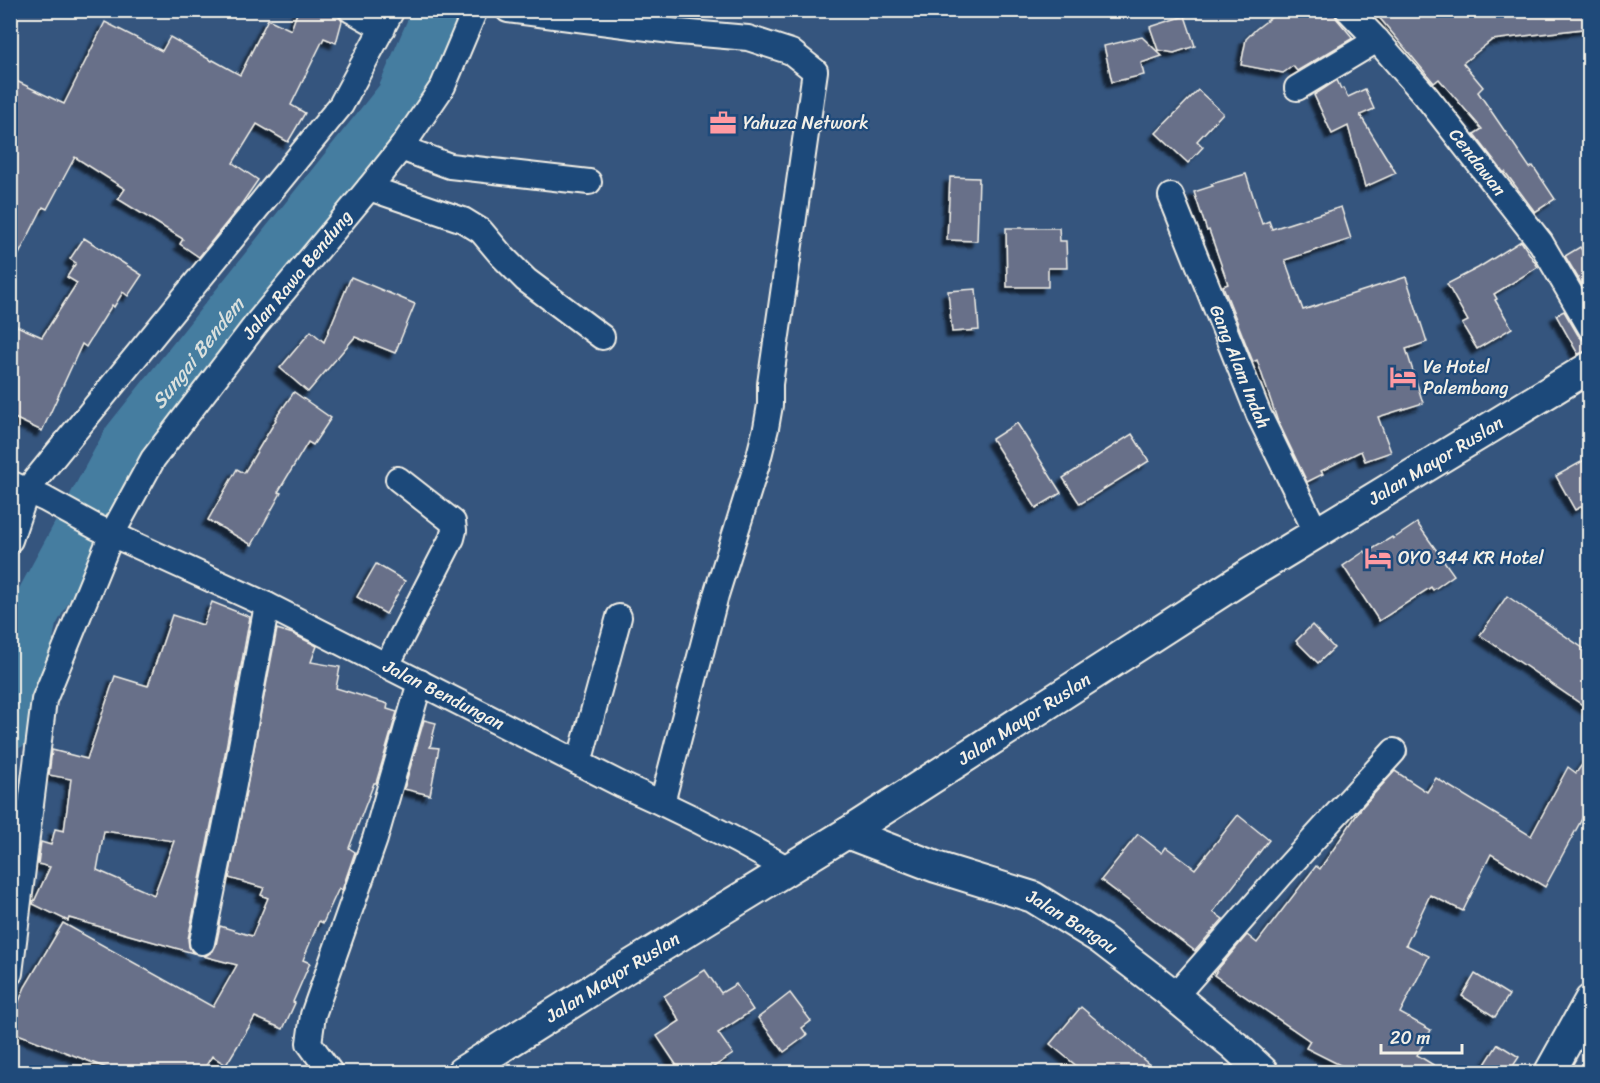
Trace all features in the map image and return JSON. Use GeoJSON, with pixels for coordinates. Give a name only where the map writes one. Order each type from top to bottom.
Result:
{"type":"FeatureCollection","features":[{"type":"Feature","properties":{"kind":"street"},"geometry":{"type":"LineString","coordinates":[[10,540],[28,491],[341,105],[388,19],[351,10]]}},
{"type":"Feature","properties":{"kind":"street","name":"Jalan Rawa Bendung"},"geometry":{"type":"LineString","coordinates":[[10,973],[44,700],[104,530],[153,459],[258,323],[401,147],[443,86],[475,10]]}},
{"type":"Feature","properties":{"kind":"street"},"geometry":{"type":"LineString","coordinates":[[507,10],[679,32],[748,38],[791,52],[815,71],[770,384],[770,405],[766,428],[716,595],[662,803]]}},
{"type":"Feature","properties":{"kind":"street","name":"Cendawan"},"geometry":{"type":"LineString","coordinates":[[1348,10],[1377,39],[1426,96],[1541,243],[1590,327]]}},
{"type":"Feature","properties":{"kind":"street"},"geometry":{"type":"LineString","coordinates":[[1297,88],[1377,39]]}},
{"type":"Feature","properties":{"kind":"street"},"geometry":{"type":"LineString","coordinates":[[401,147],[450,166],[589,182]]}},
{"type":"Feature","properties":{"kind":"street"},"geometry":{"type":"LineString","coordinates":[[369,188],[463,220],[481,231],[526,280],[602,337]]}},
{"type":"Feature","properties":{"kind":"street","name":"Gang Alam Indah"},"geometry":{"type":"LineString","coordinates":[[1171,196],[1259,416],[1317,534]]}},
{"type":"Feature","properties":{"kind":"street","name":"Jalan Mayor Ruslan"},"geometry":{"type":"LineString","coordinates":[[462,1072],[847,833],[1249,574],[1590,367]]}},
{"type":"Feature","properties":{"kind":"street"},"geometry":{"type":"LineString","coordinates":[[387,665],[454,530],[453,522],[398,479]]}},
{"type":"Feature","properties":{"kind":"street","name":"Jalan Bendungan"},"geometry":{"type":"LineString","coordinates":[[28,491],[104,530],[267,604],[622,786],[662,803],[744,844],[788,869]]}},
{"type":"Feature","properties":{"kind":"street"},"geometry":{"type":"LineString","coordinates":[[201,942],[234,784],[267,604]]}},
{"type":"Feature","properties":{"kind":"street"},"geometry":{"type":"LineString","coordinates":[[579,763],[619,617]]}},
{"type":"Feature","properties":{"kind":"street"},"geometry":{"type":"LineString","coordinates":[[330,1072],[309,1043],[313,1015],[375,839],[420,682]]}},
{"type":"Feature","properties":{"kind":"street"},"geometry":{"type":"LineString","coordinates":[[1175,996],[1394,751]]}},
{"type":"Feature","properties":{"kind":"street","name":"Jalan Bangau"},"geometry":{"type":"LineString","coordinates":[[847,833],[936,867],[1034,897],[1101,939],[1175,996],[1263,1072]]}},
{"type":"Feature","properties":{"kind":"street"},"geometry":{"type":"LineString","coordinates":[[1550,1072],[1590,1000]]}},
{"type":"Feature","properties":{"kind":"building"},"geometry":{"type":"Polygon","coordinates":[[[298,10],[337,10],[342,21],[336,43],[324,38],[291,105],[305,113],[288,142],[257,124],[233,163],[258,180],[199,257],[180,244],[183,239],[118,199],[125,189],[75,157],[47,209],[43,207],[10,272],[10,78],[64,104],[105,22],[162,51],[170,37],[240,75],[268,19],[291,30],[298,10]]]}},
{"type":"Feature","properties":{"kind":"building"},"geometry":{"type":"Polygon","coordinates":[[[1281,10],[1333,10],[1337,19],[1353,38],[1297,71],[1293,66],[1283,73],[1241,65],[1246,39],[1281,10]]]}},
{"type":"Feature","properties":{"kind":"building"},"geometry":{"type":"Polygon","coordinates":[[[1373,10],[1590,10],[1590,28],[1492,40],[1463,63],[1483,87],[1478,92],[1530,168],[1533,166],[1555,199],[1535,212],[1474,134],[1482,129],[1439,79],[1434,83],[1373,10]]]}},
{"type":"Feature","properties":{"kind":"building"},"geometry":{"type":"Polygon","coordinates":[[[1185,16],[1195,46],[1174,53],[1158,50],[1150,27],[1185,16]]]}},
{"type":"Feature","properties":{"kind":"building"},"geometry":{"type":"Polygon","coordinates":[[[1142,37],[1162,56],[1141,63],[1144,75],[1112,82],[1104,46],[1142,37]]]}},
{"type":"Feature","properties":{"kind":"building"},"geometry":{"type":"Polygon","coordinates":[[[1337,80],[1348,97],[1365,89],[1374,109],[1360,115],[1396,173],[1365,187],[1348,126],[1332,134],[1314,95],[1337,80]]]}},
{"type":"Feature","properties":{"kind":"building"},"geometry":{"type":"Polygon","coordinates":[[[1198,90],[1223,113],[1197,141],[1203,147],[1188,163],[1156,133],[1198,90]]]}},
{"type":"Feature","properties":{"kind":"building"},"geometry":{"type":"Polygon","coordinates":[[[1246,174],[1262,224],[1269,221],[1272,229],[1341,207],[1351,239],[1285,260],[1303,310],[1406,277],[1427,342],[1406,349],[1423,403],[1378,417],[1391,452],[1365,461],[1361,451],[1321,471],[1323,474],[1307,482],[1277,419],[1257,360],[1253,362],[1223,286],[1228,284],[1194,192],[1213,186],[1211,184],[1246,174]]]}},
{"type":"Feature","properties":{"kind":"building"},"geometry":{"type":"Polygon","coordinates":[[[950,177],[979,178],[977,241],[947,240],[950,177]]]}},
{"type":"Feature","properties":{"kind":"building"},"geometry":{"type":"Polygon","coordinates":[[[1006,228],[1059,228],[1060,241],[1066,241],[1067,268],[1048,268],[1048,287],[1007,287],[1006,228]]]}},
{"type":"Feature","properties":{"kind":"building"},"geometry":{"type":"Polygon","coordinates":[[[84,238],[142,275],[128,296],[123,292],[114,307],[112,305],[86,347],[82,344],[42,431],[10,416],[10,323],[42,337],[77,283],[67,277],[76,263],[70,259],[84,238]]]}},
{"type":"Feature","properties":{"kind":"building"},"geometry":{"type":"Polygon","coordinates":[[[1521,241],[1538,267],[1494,294],[1497,299],[1495,300],[1512,328],[1477,349],[1462,324],[1468,321],[1447,284],[1521,241]]]}},
{"type":"Feature","properties":{"kind":"building"},"geometry":{"type":"Polygon","coordinates":[[[1580,247],[1590,262],[1590,298],[1565,256],[1580,247]]]}},
{"type":"Feature","properties":{"kind":"building"},"geometry":{"type":"Polygon","coordinates":[[[351,277],[415,304],[395,353],[355,337],[308,392],[280,368],[311,331],[324,342],[351,277]]]}},
{"type":"Feature","properties":{"kind":"building"},"geometry":{"type":"Polygon","coordinates":[[[976,289],[979,330],[952,332],[948,291],[976,289]]]}},
{"type":"Feature","properties":{"kind":"building"},"geometry":{"type":"Polygon","coordinates":[[[1564,311],[1578,335],[1583,340],[1590,341],[1590,350],[1578,354],[1556,315],[1564,311]]]}},
{"type":"Feature","properties":{"kind":"building"},"geometry":{"type":"Polygon","coordinates":[[[294,392],[331,418],[313,445],[308,442],[278,492],[281,493],[252,545],[208,520],[237,469],[244,473],[275,419],[294,392]]]}},
{"type":"Feature","properties":{"kind":"building"},"geometry":{"type":"Polygon","coordinates":[[[1017,423],[1061,493],[1036,508],[992,439],[1017,423]]]}},
{"type":"Feature","properties":{"kind":"building"},"geometry":{"type":"Polygon","coordinates":[[[1132,434],[1149,461],[1080,504],[1063,478],[1132,434]]]}},
{"type":"Feature","properties":{"kind":"building"},"geometry":{"type":"Polygon","coordinates":[[[1590,457],[1590,502],[1575,510],[1556,476],[1590,457]]]}},
{"type":"Feature","properties":{"kind":"building"},"geometry":{"type":"Polygon","coordinates":[[[1417,523],[1454,575],[1433,590],[1431,587],[1379,621],[1343,566],[1365,551],[1366,553],[1392,537],[1393,539],[1417,523]]]}},
{"type":"Feature","properties":{"kind":"building"},"geometry":{"type":"Polygon","coordinates":[[[376,564],[405,581],[386,614],[357,597],[376,564]]]}},
{"type":"Feature","properties":{"kind":"building"},"geometry":{"type":"Polygon","coordinates":[[[1507,596],[1590,653],[1590,710],[1480,635],[1507,596]]]}},
{"type":"Feature","properties":{"kind":"building"},"geometry":{"type":"Polygon","coordinates":[[[212,602],[250,617],[188,939],[193,953],[69,918],[68,921],[33,904],[50,867],[38,864],[41,842],[51,845],[55,829],[64,831],[71,779],[49,775],[52,750],[87,759],[115,676],[148,686],[172,615],[203,625],[212,602]],[[104,831],[97,870],[154,895],[174,841],[104,831]]]}},
{"type":"Feature","properties":{"kind":"building"},"geometry":{"type":"Polygon","coordinates":[[[1312,625],[1334,648],[1318,663],[1296,641],[1312,625]]]}},
{"type":"Feature","properties":{"kind":"building"},"geometry":{"type":"Polygon","coordinates":[[[277,629],[317,646],[311,662],[340,667],[336,688],[388,704],[387,709],[397,712],[376,783],[374,783],[349,848],[355,852],[342,890],[339,888],[323,923],[319,921],[303,960],[310,963],[283,1029],[255,1017],[226,1065],[212,1056],[202,1072],[117,1072],[10,1031],[10,1023],[25,987],[63,923],[213,1007],[237,965],[203,956],[213,951],[220,926],[252,936],[268,898],[261,895],[264,888],[229,878],[277,629]]]}},
{"type":"Feature","properties":{"kind":"building"},"geometry":{"type":"Polygon","coordinates":[[[424,720],[436,723],[430,747],[439,748],[430,795],[404,789],[424,720]]]}},
{"type":"Feature","properties":{"kind":"building"},"geometry":{"type":"Polygon","coordinates":[[[1590,754],[1590,804],[1545,887],[1491,854],[1463,911],[1430,895],[1406,945],[1429,956],[1400,1013],[1431,1030],[1417,1055],[1445,1072],[1354,1072],[1306,1048],[1310,1041],[1214,975],[1247,935],[1257,943],[1316,866],[1320,869],[1362,807],[1395,771],[1427,792],[1436,778],[1531,836],[1568,767],[1576,773],[1590,754]]]}},
{"type":"Feature","properties":{"kind":"building"},"geometry":{"type":"Polygon","coordinates":[[[1238,815],[1269,840],[1213,912],[1223,919],[1195,951],[1101,880],[1138,834],[1162,853],[1166,847],[1195,869],[1238,815]]]}},
{"type":"Feature","properties":{"kind":"building"},"geometry":{"type":"Polygon","coordinates":[[[705,970],[721,993],[736,984],[753,1010],[718,1033],[733,1054],[706,1072],[681,1072],[657,1036],[680,1021],[664,996],[705,970]]]}},
{"type":"Feature","properties":{"kind":"building"},"geometry":{"type":"Polygon","coordinates":[[[1475,974],[1509,995],[1495,1017],[1462,996],[1475,974]]]}},
{"type":"Feature","properties":{"kind":"building"},"geometry":{"type":"Polygon","coordinates":[[[790,993],[811,1021],[802,1028],[807,1035],[784,1052],[758,1018],[790,993]]]}},
{"type":"Feature","properties":{"kind":"building"},"geometry":{"type":"Polygon","coordinates":[[[1081,1007],[1158,1072],[1084,1072],[1050,1044],[1081,1007]]]}},
{"type":"Feature","properties":{"kind":"building"},"geometry":{"type":"Polygon","coordinates":[[[1498,1044],[1519,1057],[1509,1072],[1480,1072],[1498,1044]]]}},
{"type":"Feature","properties":{"kind":"waterway","name":"Sungai Bendem"},"geometry":{"type":"LineString","coordinates":[[10,725],[32,617],[128,440],[401,98],[439,10]]}},
{"type":"Feature","properties":{"kind":"place","name":"Yahuza Network"},"geometry":{"type":"Point","coordinates":[723,123]}},
{"type":"Feature","properties":{"kind":"place","name":"Ve Hotel Palembang"},"geometry":{"type":"Point","coordinates":[1403,377]}},
{"type":"Feature","properties":{"kind":"place","name":"OYO 344 KR Hotel"},"geometry":{"type":"Point","coordinates":[1378,558]}}]}
